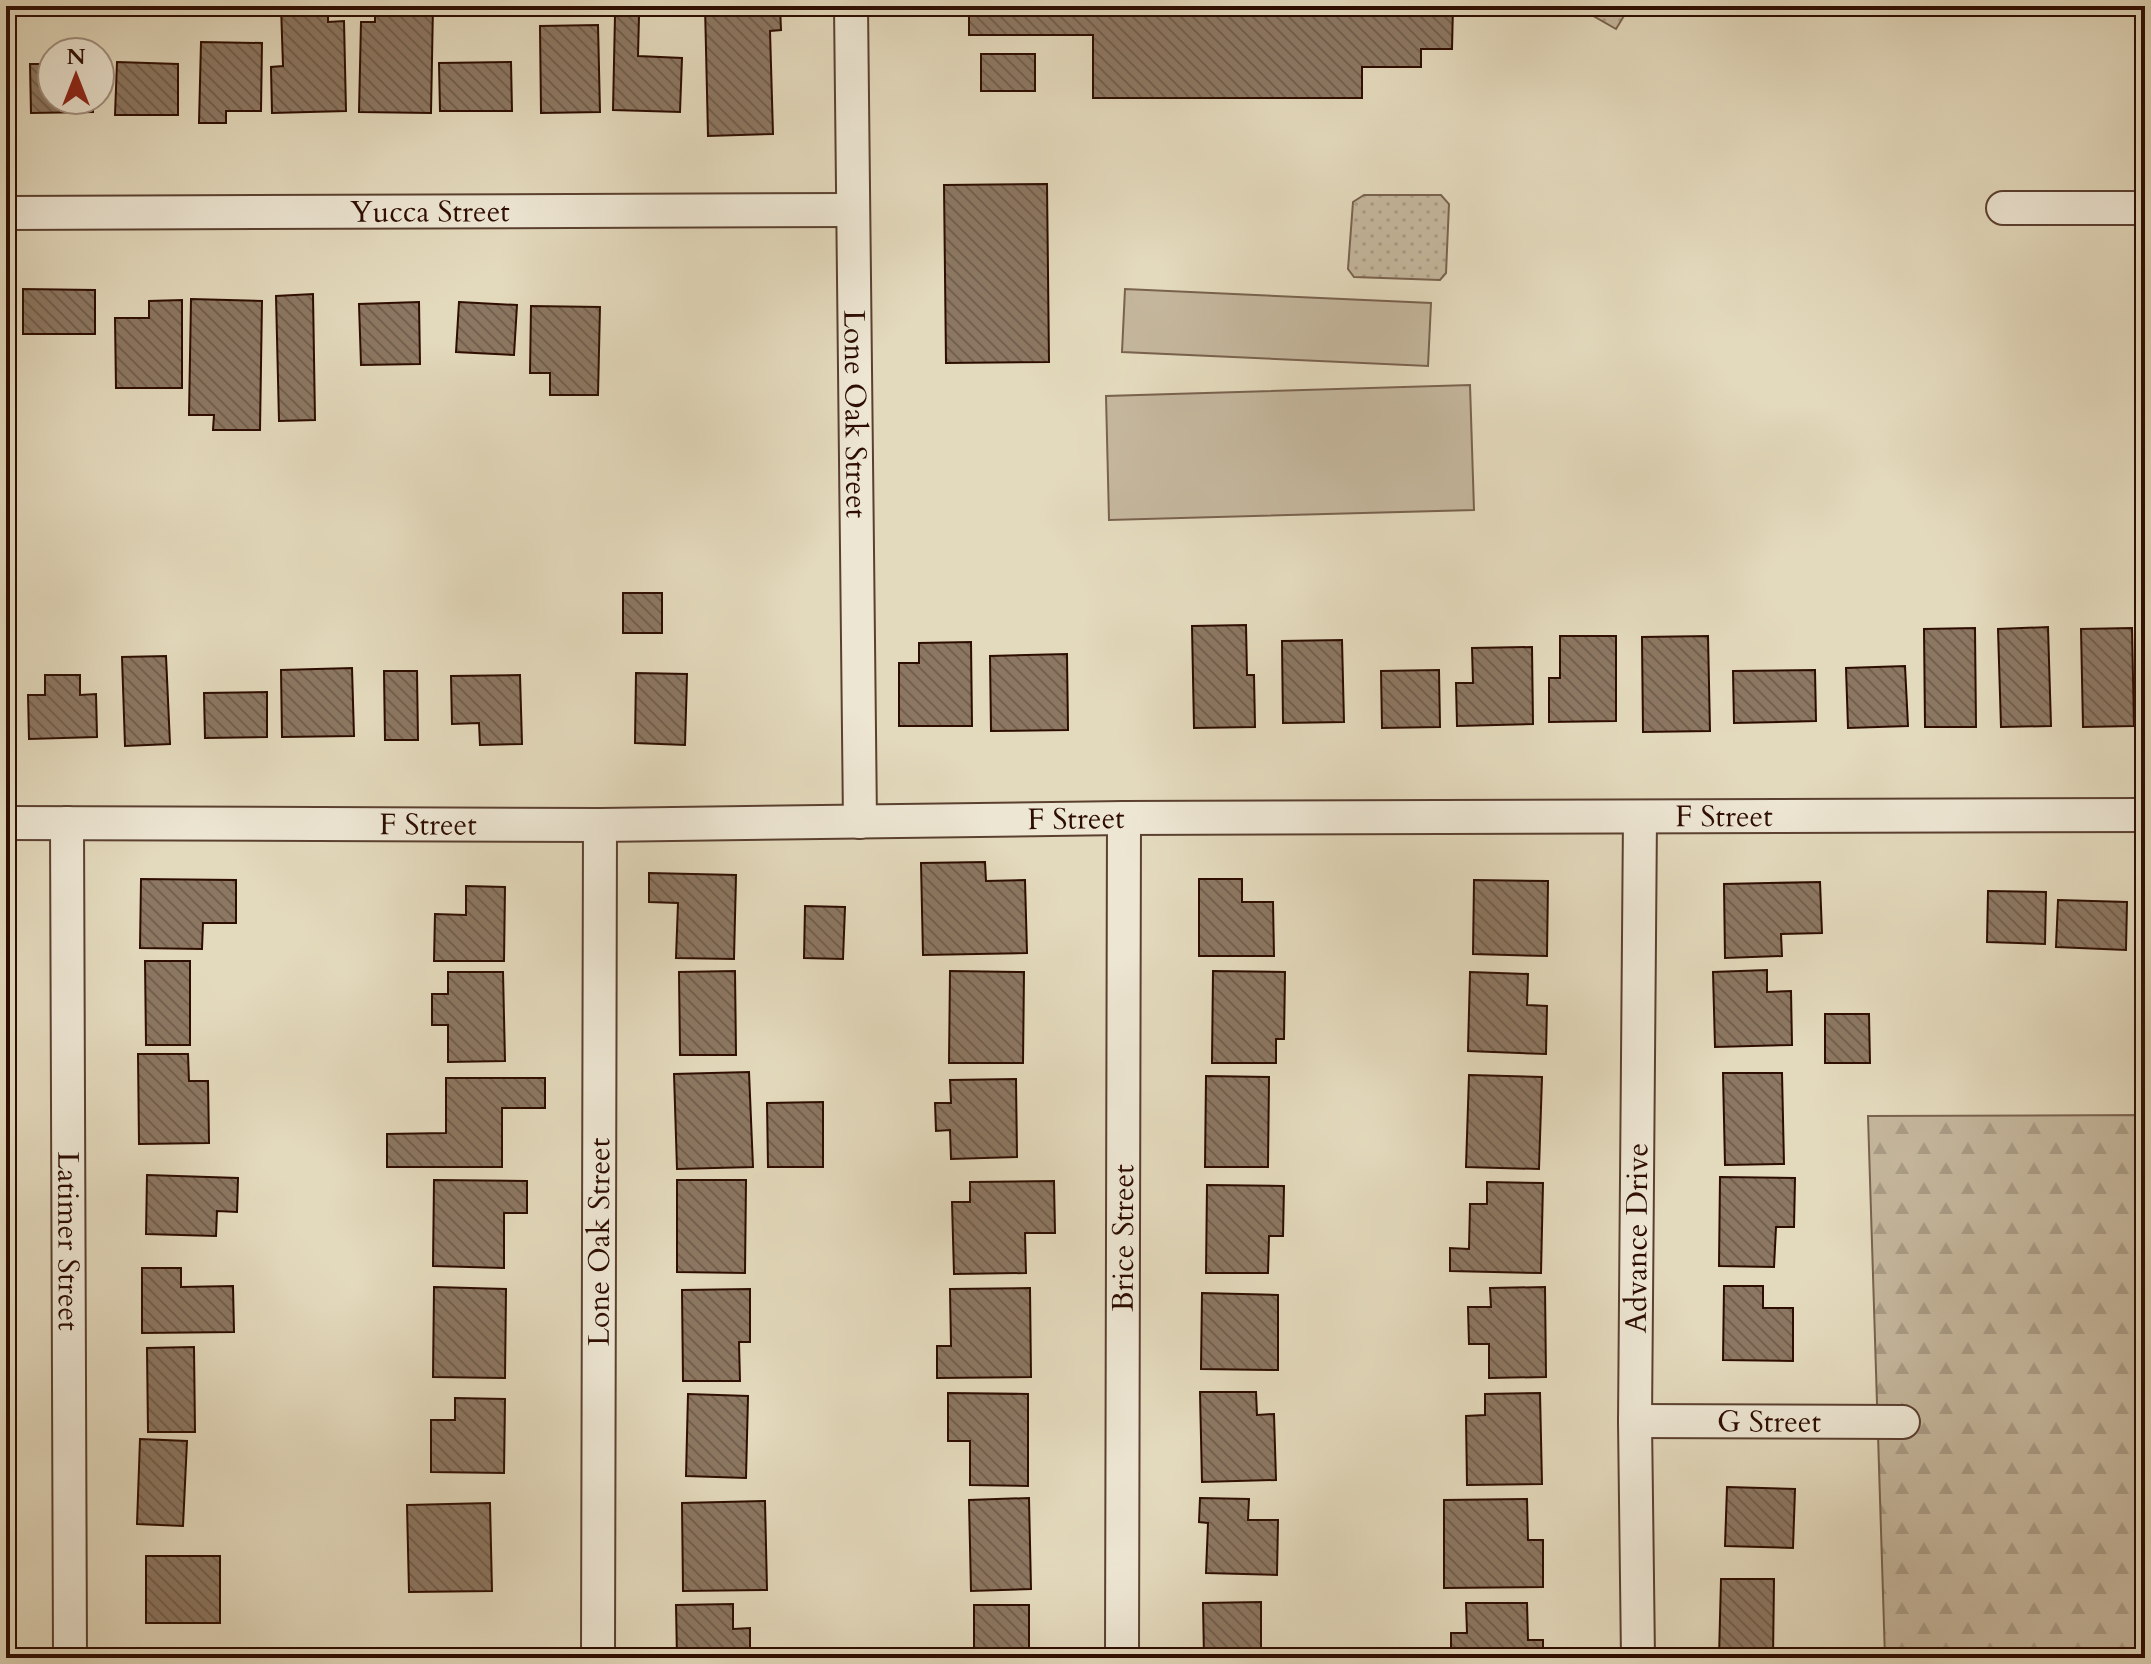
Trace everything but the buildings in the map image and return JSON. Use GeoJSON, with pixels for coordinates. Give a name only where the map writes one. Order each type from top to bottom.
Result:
{"type":"FeatureCollection","features":[{"type":"Feature","properties":{"kind":"street","name":"Lone Oak Street"},"geometry":{"type":"LineString","coordinates":[[851,6],[860,822]]}},
{"type":"Feature","properties":{"kind":"street"},"geometry":{"type":"LineString","coordinates":[[2003,208],[2145,208]]}},
{"type":"Feature","properties":{"kind":"street","name":"Yucca Street"},"geometry":{"type":"LineString","coordinates":[[6,213],[852,210]]}},
{"type":"Feature","properties":{"kind":"street","name":"F Street"},"geometry":{"type":"LineString","coordinates":[[6,823],[600,825],[1124,818],[2145,815]]}},
{"type":"Feature","properties":{"kind":"street","name":"Advance Drive"},"geometry":{"type":"LineString","coordinates":[[1638,1658],[1635,1421],[1640,817]]}},
{"type":"Feature","properties":{"kind":"street","name":"Brice Street"},"geometry":{"type":"LineString","coordinates":[[1122,1658],[1124,818]]}},
{"type":"Feature","properties":{"kind":"street","name":"Latimer Street"},"geometry":{"type":"LineString","coordinates":[[67,823],[70,1658]]}},
{"type":"Feature","properties":{"kind":"street","name":"Lone Oak Street"},"geometry":{"type":"LineString","coordinates":[[598,1658],[600,825]]}},
{"type":"Feature","properties":{"kind":"street","name":"G Street"},"geometry":{"type":"LineString","coordinates":[[1635,1421],[1903,1422]]}},
{"type":"Feature","properties":{"kind":"green space"},"geometry":{"type":"Polygon","coordinates":[[[1585,6],[1630,6],[1616,29],[1583,10],[1585,6]]]}},
{"type":"Feature","properties":{"kind":"green space"},"geometry":{"type":"Polygon","coordinates":[[[1364,195],[1441,195],[1449,204],[1446,273],[1440,280],[1354,277],[1348,269],[1353,202],[1364,195]]]}},
{"type":"Feature","properties":{"kind":"green space"},"geometry":{"type":"Polygon","coordinates":[[[1125,289],[1431,303],[1428,366],[1122,352],[1125,289]]]}},
{"type":"Feature","properties":{"kind":"green space"},"geometry":{"type":"Polygon","coordinates":[[[1470,385],[1474,510],[1109,520],[1106,396],[1470,385]]]}},
{"type":"Feature","properties":{"kind":"green space"},"geometry":{"type":"Polygon","coordinates":[[[2145,1115],[2145,1658],[1885,1658],[1868,1116],[2145,1115]]]}}]}
